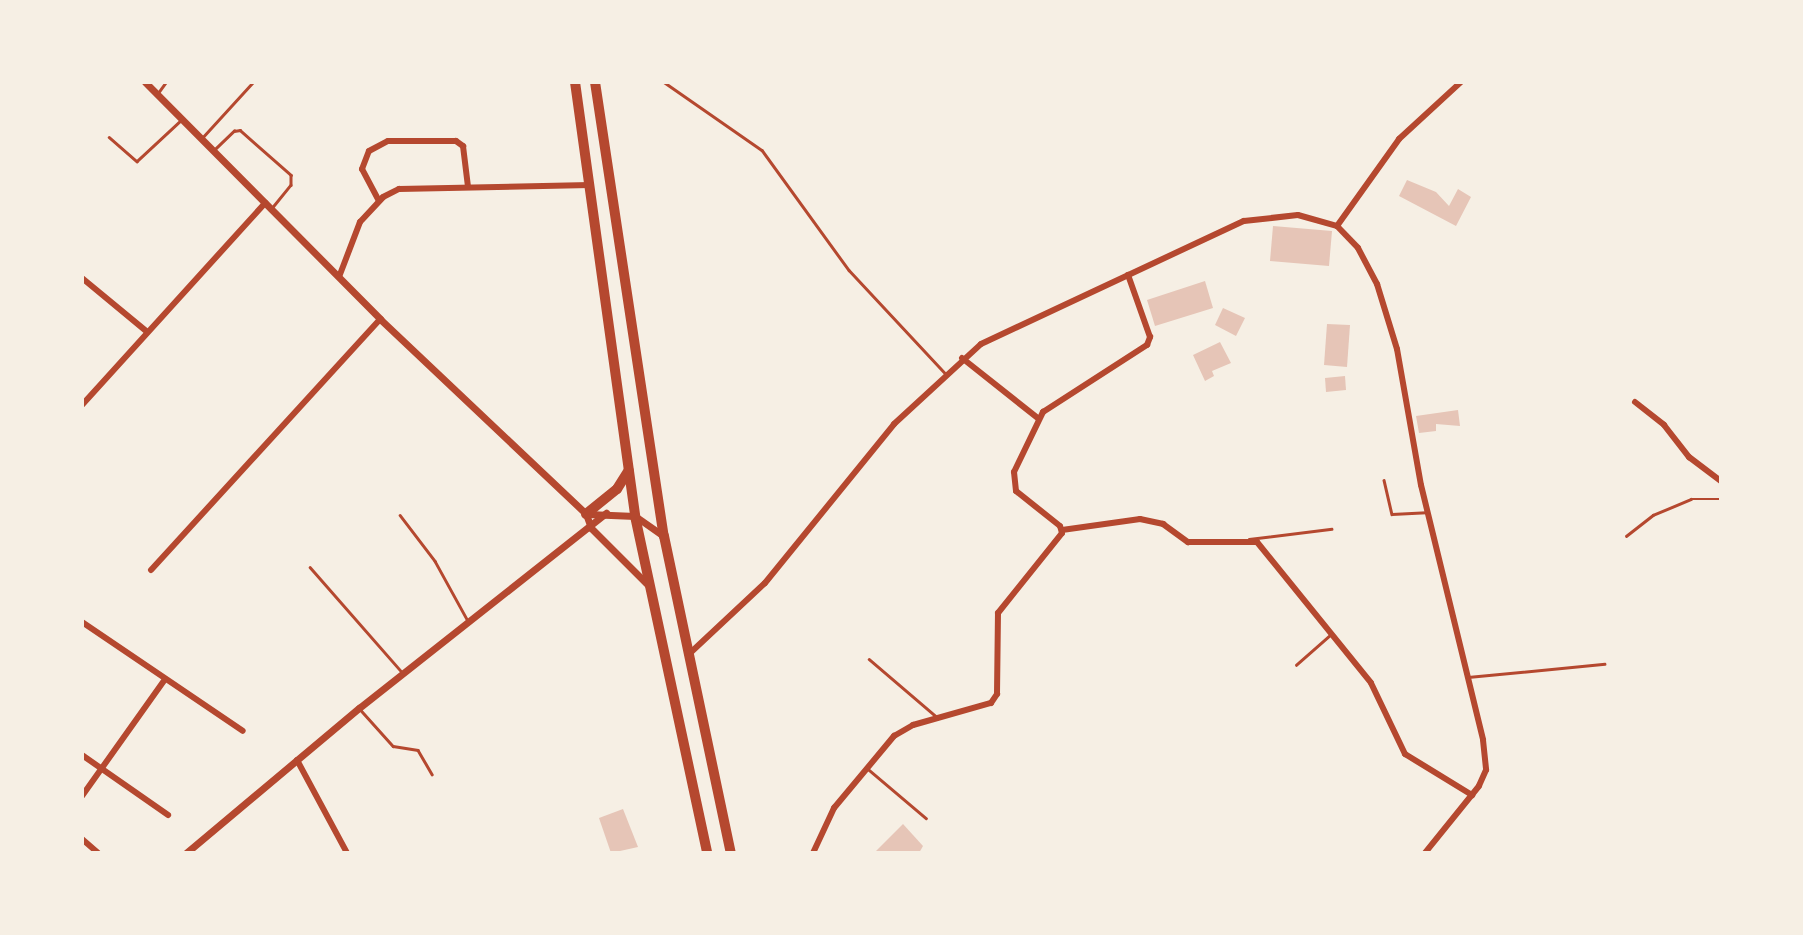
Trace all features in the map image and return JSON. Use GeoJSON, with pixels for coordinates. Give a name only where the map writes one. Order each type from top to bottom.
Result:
{"type":"FeatureCollection","features":[{"type":"Feature","properties":{"kind":"highway"},"geometry":{"type":"LineString","coordinates":[[575,82],[635,516],[708,853]]}},
{"type":"Feature","properties":{"kind":"highway"},"geometry":{"type":"LineString","coordinates":[[596,82],[664,536],[731,853]]}},
{"type":"Feature","properties":{"kind":"highway"},"geometry":{"type":"LineString","coordinates":[[586,514],[617,489],[629,470]]}},
{"type":"Feature","properties":{"kind":"street"},"geometry":{"type":"LineString","coordinates":[[145,82],[380,319],[586,514],[591,528],[648,585]]}},
{"type":"Feature","properties":{"kind":"street"},"geometry":{"type":"LineString","coordinates":[[1337,226],[1399,138],[1461,82]]}},
{"type":"Feature","properties":{"kind":"street"},"geometry":{"type":"LineString","coordinates":[[379,201],[362,169],[369,150],[388,141],[456,141],[463,146],[468,187]]}},
{"type":"Feature","properties":{"kind":"street"},"geometry":{"type":"LineString","coordinates":[[339,277],[360,222],[379,201],[399,189],[590,186]]}},
{"type":"Feature","properties":{"kind":"street"},"geometry":{"type":"LineString","coordinates":[[82,405],[146,331],[265,203]]}},
{"type":"Feature","properties":{"kind":"street"},"geometry":{"type":"LineString","coordinates":[[688,655],[765,583],[894,424],[944,373],[981,344],[1257,218],[1298,215],[1337,226],[1358,248],[1377,284],[1397,349],[1427,512],[1487,757],[1486,770],[1472,795],[1425,853]]}},
{"type":"Feature","properties":{"kind":"street"},"geometry":{"type":"LineString","coordinates":[[813,853],[834,808],[894,736],[938,718],[991,703],[997,694],[998,613],[1062,537],[1062,530],[1013,485],[1014,472],[1039,419],[1055,401],[1147,345],[1150,337],[1128,275]]}},
{"type":"Feature","properties":{"kind":"street"},"geometry":{"type":"LineString","coordinates":[[82,278],[146,331]]}},
{"type":"Feature","properties":{"kind":"street"},"geometry":{"type":"LineString","coordinates":[[150,570],[380,319]]}},
{"type":"Feature","properties":{"kind":"street"},"geometry":{"type":"LineString","coordinates":[[962,358],[1039,419]]}},
{"type":"Feature","properties":{"kind":"street"},"geometry":{"type":"LineString","coordinates":[[1635,402],[1664,425],[1689,457],[1721,481]]}},
{"type":"Feature","properties":{"kind":"street"},"geometry":{"type":"LineString","coordinates":[[186,853],[359,708],[591,528],[606,513]]}},
{"type":"Feature","properties":{"kind":"street"},"geometry":{"type":"LineString","coordinates":[[586,514],[635,516],[664,536]]}},
{"type":"Feature","properties":{"kind":"street"},"geometry":{"type":"LineString","coordinates":[[1062,530],[1140,519],[1163,524],[1188,542],[1199,544],[1249,539],[1264,547],[1333,632],[1388,711],[1405,754],[1472,795]]}},
{"type":"Feature","properties":{"kind":"street"},"geometry":{"type":"LineString","coordinates":[[82,622],[243,731]]}},
{"type":"Feature","properties":{"kind":"street"},"geometry":{"type":"LineString","coordinates":[[82,796],[165,679]]}},
{"type":"Feature","properties":{"kind":"street"},"geometry":{"type":"LineString","coordinates":[[82,755],[168,815]]}},
{"type":"Feature","properties":{"kind":"street"},"geometry":{"type":"LineString","coordinates":[[296,760],[347,853]]}},
{"type":"Feature","properties":{"kind":"street"},"geometry":{"type":"LineString","coordinates":[[82,839],[99,853]]}},
{"type":"Feature","properties":{"kind":"lane"},"geometry":{"type":"LineString","coordinates":[[157,94],[166,82]]}},
{"type":"Feature","properties":{"kind":"lane"},"geometry":{"type":"LineString","coordinates":[[201,138],[253,82]]}},
{"type":"Feature","properties":{"kind":"lane"},"geometry":{"type":"LineString","coordinates":[[664,82],[762,150],[849,270],[944,373]]}},
{"type":"Feature","properties":{"kind":"lane"},"geometry":{"type":"LineString","coordinates":[[108,137],[137,161],[182,119]]}},
{"type":"Feature","properties":{"kind":"lane"},"geometry":{"type":"LineString","coordinates":[[214,151],[234,131],[240,131],[291,175],[291,185],[271,209]]}},
{"type":"Feature","properties":{"kind":"lane"},"geometry":{"type":"LineString","coordinates":[[1384,480],[1392,514],[1427,512]]}},
{"type":"Feature","properties":{"kind":"lane"},"geometry":{"type":"LineString","coordinates":[[400,515],[435,561],[469,624]]}},
{"type":"Feature","properties":{"kind":"lane"},"geometry":{"type":"LineString","coordinates":[[1249,539],[1331,529]]}},
{"type":"Feature","properties":{"kind":"lane"},"geometry":{"type":"LineString","coordinates":[[310,567],[404,674]]}},
{"type":"Feature","properties":{"kind":"lane"},"geometry":{"type":"LineString","coordinates":[[1296,665],[1333,632]]}},
{"type":"Feature","properties":{"kind":"lane"},"geometry":{"type":"LineString","coordinates":[[869,659],[938,718]]}},
{"type":"Feature","properties":{"kind":"lane"},"geometry":{"type":"LineString","coordinates":[[1468,677],[1604,664]]}},
{"type":"Feature","properties":{"kind":"lane"},"geometry":{"type":"LineString","coordinates":[[359,708],[393,746],[418,750],[432,774]]}},
{"type":"Feature","properties":{"kind":"lane"},"geometry":{"type":"LineString","coordinates":[[866,767],[926,818]]}},
{"type":"Feature","properties":{"kind":"path"},"geometry":{"type":"LineString","coordinates":[[1626,536],[1653,515],[1691,499],[1721,499]]}},
{"type":"Feature","properties":{"kind":"building"},"geometry":{"type":"Polygon","coordinates":[[[1407,180],[1436,192],[1449,206],[1458,189],[1471,197],[1456,226],[1399,196],[1407,180]]]}},
{"type":"Feature","properties":{"kind":"building"},"geometry":{"type":"Polygon","coordinates":[[[1273,226],[1332,231],[1329,266],[1270,261],[1273,226]]]}},
{"type":"Feature","properties":{"kind":"building"},"geometry":{"type":"Polygon","coordinates":[[[1205,281],[1213,308],[1155,326],[1147,300],[1205,281]]]}},
{"type":"Feature","properties":{"kind":"building"},"geometry":{"type":"Polygon","coordinates":[[[1223,308],[1245,318],[1236,336],[1215,325],[1223,308]]]}},
{"type":"Feature","properties":{"kind":"building"},"geometry":{"type":"Polygon","coordinates":[[[1327,324],[1350,325],[1347,367],[1324,365],[1327,324]]]}},
{"type":"Feature","properties":{"kind":"building"},"geometry":{"type":"Polygon","coordinates":[[[1220,342],[1231,363],[1212,371],[1214,376],[1205,381],[1193,355],[1220,342]]]}},
{"type":"Feature","properties":{"kind":"building"},"geometry":{"type":"Polygon","coordinates":[[[1345,376],[1346,390],[1326,392],[1325,378],[1345,376]]]}},
{"type":"Feature","properties":{"kind":"building"},"geometry":{"type":"Polygon","coordinates":[[[1458,410],[1460,426],[1436,424],[1436,431],[1419,433],[1416,416],[1458,410]]]}},
{"type":"Feature","properties":{"kind":"building"},"geometry":{"type":"Polygon","coordinates":[[[623,809],[638,847],[611,853],[599,818],[623,809]]]}},
{"type":"Feature","properties":{"kind":"building"},"geometry":{"type":"Polygon","coordinates":[[[903,824],[923,846],[919,853],[874,853],[903,824]]]}}]}
